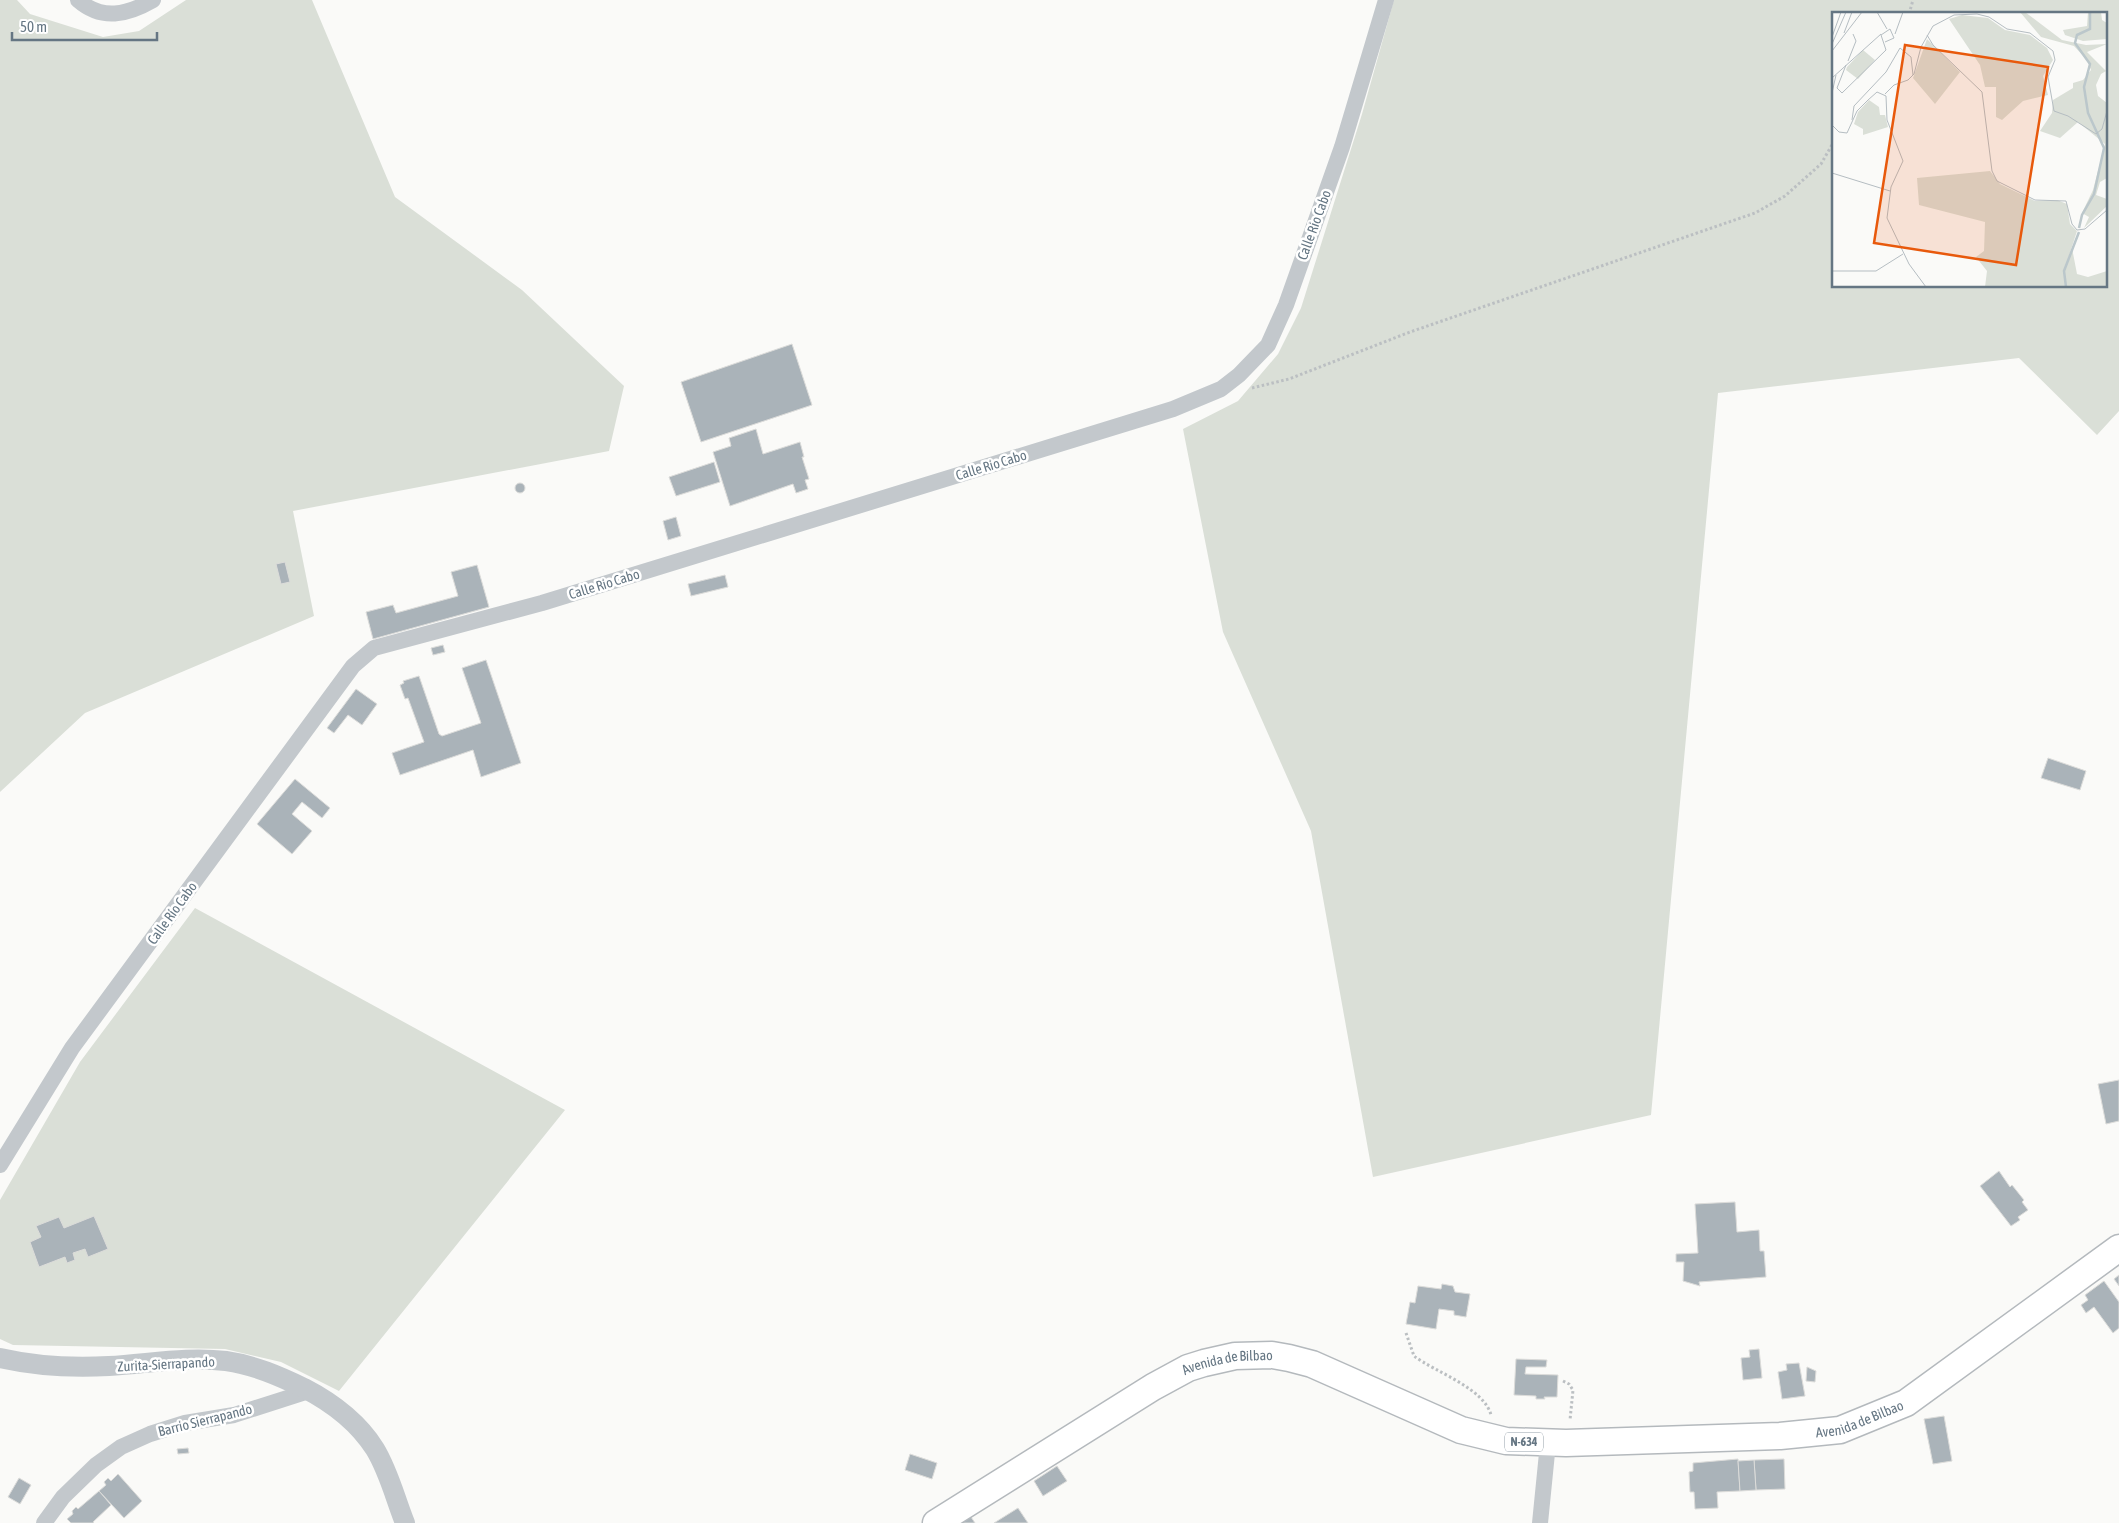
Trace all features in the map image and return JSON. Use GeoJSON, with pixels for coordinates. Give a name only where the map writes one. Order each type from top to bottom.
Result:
{"type":"FeatureCollection","features":[{"type":"Feature","properties":{"kind":"highway","name":"Avenida de Bilbao"},"geometry":{"type":"LineString","coordinates":[[936,1523],[1152,1387],[1188,1368],[1220,1358],[1272,1355],[1301,1361],[1447,1424],[1489,1438],[1557,1443],[1780,1436],[1840,1430],[1906,1403],[2119,1248]]}},
{"type":"Feature","properties":{"kind":"street"},"geometry":{"type":"LineString","coordinates":[[78,0],[91,10],[108,15],[128,12],[153,0]]}},
{"type":"Feature","properties":{"kind":"street","name":"Calle Rio Cabo"},"geometry":{"type":"LineString","coordinates":[[353,666],[374,648],[571,594],[1173,409],[1221,389],[1239,375],[1268,346],[1286,305],[1342,147],[1386,0]]}},
{"type":"Feature","properties":{"kind":"street","name":"Calle Río Cabo"},"geometry":{"type":"LineString","coordinates":[[0,1165],[72,1048],[353,666]]}},
{"type":"Feature","properties":{"kind":"street","name":"Zurita-Sierrapando"},"geometry":{"type":"LineString","coordinates":[[0,1358],[45,1365],[87,1367],[178,1360],[225,1361],[272,1374],[309,1390],[342,1412],[365,1436],[382,1462],[404,1523]]}},
{"type":"Feature","properties":{"kind":"street","name":"Barrio Sierrapando"},"geometry":{"type":"LineString","coordinates":[[44,1523],[63,1497],[96,1465],[121,1447],[150,1434],[184,1423],[234,1415],[309,1390]]}},
{"type":"Feature","properties":{"kind":"street"},"geometry":{"type":"LineString","coordinates":[[1540,1523],[1557,1443]]}},
{"type":"Feature","properties":{"kind":"path"},"geometry":{"type":"LineString","coordinates":[[1250,389],[1289,379],[1429,326],[1755,213],[1785,196],[1821,164],[1832,146]]}},
{"type":"Feature","properties":{"kind":"path"},"geometry":{"type":"LineString","coordinates":[[1406,1333],[1414,1356],[1482,1400],[1489,1408],[1491,1418],[1489,1438]]}},
{"type":"Feature","properties":{"kind":"path"},"geometry":{"type":"LineString","coordinates":[[1557,1443],[1574,1390],[1563,1381]]}},
{"type":"Feature","properties":{"kind":"shaded area"},"geometry":{"type":"Polygon","coordinates":[[[0,0],[17,0],[30,14],[103,37],[139,31],[186,0],[312,0],[395,197],[522,290],[624,386],[609,451],[293,511],[314,616],[85,713],[0,792],[0,0]]]}},
{"type":"Feature","properties":{"kind":"shaded area"},"geometry":{"type":"Polygon","coordinates":[[[1394,0],[2119,0],[2119,411],[2097,435],[2019,358],[1718,393],[1651,1115],[1373,1177],[1311,831],[1223,632],[1183,429],[1238,401],[1278,354],[1301,308],[1362,114],[1394,0]]]}},
{"type":"Feature","properties":{"kind":"shaded area"},"geometry":{"type":"Polygon","coordinates":[[[195,908],[565,1110],[339,1391],[281,1362],[225,1349],[13,1345],[0,1339],[0,1200],[80,1062],[195,908]]]}},
{"type":"Feature","properties":{"kind":"building"},"geometry":{"type":"Polygon","coordinates":[[[792,344],[812,405],[701,442],[681,382],[792,344]]]}},
{"type":"Feature","properties":{"kind":"building"},"geometry":{"type":"Polygon","coordinates":[[[756,429],[763,454],[800,442],[804,457],[802,457],[809,479],[805,480],[808,489],[796,493],[793,484],[730,506],[713,452],[731,446],[729,438],[756,429]]]}},
{"type":"Feature","properties":{"kind":"building"},"geometry":{"type":"Polygon","coordinates":[[[714,462],[720,482],[676,496],[669,477],[714,462]]]}},
{"type":"Feature","properties":{"kind":"building"},"geometry":{"type":"Polygon","coordinates":[[[520,483],[525,488],[520,493],[515,488],[520,483]]]}},
{"type":"Feature","properties":{"kind":"building"},"geometry":{"type":"Polygon","coordinates":[[[676,517],[681,536],[668,540],[663,521],[676,517]]]}},
{"type":"Feature","properties":{"kind":"building"},"geometry":{"type":"Polygon","coordinates":[[[285,562],[290,582],[281,584],[276,564],[285,562]]]}},
{"type":"Feature","properties":{"kind":"building"},"geometry":{"type":"Polygon","coordinates":[[[477,565],[489,607],[373,639],[366,612],[393,605],[396,613],[458,596],[451,572],[477,565]]]}},
{"type":"Feature","properties":{"kind":"building"},"geometry":{"type":"Polygon","coordinates":[[[725,575],[728,587],[691,596],[688,584],[725,575]]]}},
{"type":"Feature","properties":{"kind":"building"},"geometry":{"type":"Polygon","coordinates":[[[443,645],[445,652],[433,655],[431,648],[443,645]]]}},
{"type":"Feature","properties":{"kind":"building"},"geometry":{"type":"Polygon","coordinates":[[[486,660],[521,763],[481,777],[473,750],[400,775],[392,753],[424,742],[408,698],[405,699],[400,685],[404,683],[403,681],[419,676],[439,734],[442,736],[481,723],[462,668],[486,660]]]}},
{"type":"Feature","properties":{"kind":"building"},"geometry":{"type":"Polygon","coordinates":[[[356,689],[377,704],[362,725],[348,715],[334,733],[327,728],[356,689]]]}},
{"type":"Feature","properties":{"kind":"building"},"geometry":{"type":"Polygon","coordinates":[[[2048,758],[2086,771],[2080,790],[2041,778],[2048,758]]]}},
{"type":"Feature","properties":{"kind":"building"},"geometry":{"type":"Polygon","coordinates":[[[295,779],[330,808],[322,818],[302,802],[292,814],[312,831],[292,854],[257,824],[295,779]]]}},
{"type":"Feature","properties":{"kind":"building"},"geometry":{"type":"Polygon","coordinates":[[[2119,1080],[2119,1121],[2106,1124],[2098,1084],[2119,1080]]]}},
{"type":"Feature","properties":{"kind":"building"},"geometry":{"type":"Polygon","coordinates":[[[1999,1171],[2010,1187],[2012,1185],[2024,1200],[2022,1202],[2028,1210],[2018,1217],[2020,1220],[2011,1226],[1980,1186],[1999,1171]]]}},
{"type":"Feature","properties":{"kind":"building"},"geometry":{"type":"Polygon","coordinates":[[[1735,1202],[1737,1232],[1759,1230],[1760,1251],[1764,1251],[1766,1277],[1699,1282],[1700,1286],[1683,1281],[1684,1262],[1676,1262],[1676,1254],[1698,1253],[1695,1204],[1735,1202]]]}},
{"type":"Feature","properties":{"kind":"building"},"geometry":{"type":"Polygon","coordinates":[[[94,1216],[108,1249],[88,1257],[85,1249],[73,1253],[75,1260],[67,1263],[65,1257],[39,1267],[30,1242],[41,1237],[36,1226],[59,1217],[64,1228],[94,1216]]]}},
{"type":"Feature","properties":{"kind":"building"},"geometry":{"type":"Polygon","coordinates":[[[2119,1275],[2119,1286],[2114,1279],[2119,1275]]]}},
{"type":"Feature","properties":{"kind":"building"},"geometry":{"type":"Polygon","coordinates":[[[2104,1281],[2119,1302],[2119,1328],[2113,1333],[2094,1307],[2086,1313],[2081,1305],[2088,1300],[2085,1295],[2104,1281]]]}},
{"type":"Feature","properties":{"kind":"building"},"geometry":{"type":"Polygon","coordinates":[[[1442,1284],[1453,1286],[1455,1292],[1470,1294],[1466,1317],[1454,1315],[1454,1311],[1439,1309],[1436,1329],[1406,1324],[1410,1302],[1415,1303],[1418,1286],[1441,1289],[1442,1284]]]}},
{"type":"Feature","properties":{"kind":"building"},"geometry":{"type":"Polygon","coordinates":[[[1759,1349],[1762,1378],[1743,1380],[1741,1358],[1750,1357],[1749,1350],[1759,1349]]]}},
{"type":"Feature","properties":{"kind":"building"},"geometry":{"type":"Polygon","coordinates":[[[1516,1359],[1547,1360],[1546,1367],[1526,1367],[1525,1374],[1558,1375],[1557,1397],[1536,1399],[1536,1396],[1514,1395],[1516,1359]]]}},
{"type":"Feature","properties":{"kind":"building"},"geometry":{"type":"Polygon","coordinates":[[[1799,1363],[1805,1396],[1782,1399],[1778,1372],[1787,1370],[1786,1364],[1799,1363]]]}},
{"type":"Feature","properties":{"kind":"building"},"geometry":{"type":"Polygon","coordinates":[[[1807,1367],[1816,1371],[1815,1382],[1806,1381],[1807,1367]]]}},
{"type":"Feature","properties":{"kind":"building"},"geometry":{"type":"Polygon","coordinates":[[[1944,1416],[1952,1461],[1933,1464],[1924,1419],[1944,1416]]]}},
{"type":"Feature","properties":{"kind":"building"},"geometry":{"type":"Polygon","coordinates":[[[188,1448],[189,1453],[178,1454],[177,1449],[188,1448]]]}},
{"type":"Feature","properties":{"kind":"building"},"geometry":{"type":"Polygon","coordinates":[[[910,1454],[937,1463],[932,1479],[905,1470],[910,1454]]]}},
{"type":"Feature","properties":{"kind":"building"},"geometry":{"type":"Polygon","coordinates":[[[1738,1459],[1740,1491],[1717,1492],[1718,1508],[1695,1509],[1694,1492],[1690,1492],[1689,1472],[1693,1471],[1693,1463],[1738,1459]]]}},
{"type":"Feature","properties":{"kind":"building"},"geometry":{"type":"Polygon","coordinates":[[[1784,1459],[1785,1489],[1756,1490],[1754,1460],[1784,1459]]]}},
{"type":"Feature","properties":{"kind":"building"},"geometry":{"type":"Polygon","coordinates":[[[1754,1460],[1756,1490],[1740,1491],[1738,1461],[1754,1460]]]}},
{"type":"Feature","properties":{"kind":"building"},"geometry":{"type":"Polygon","coordinates":[[[1057,1466],[1067,1481],[1043,1496],[1034,1481],[1057,1466]]]}},
{"type":"Feature","properties":{"kind":"building"},"geometry":{"type":"Polygon","coordinates":[[[118,1474],[142,1501],[124,1518],[99,1491],[106,1485],[104,1482],[108,1478],[111,1481],[118,1474]]]}},
{"type":"Feature","properties":{"kind":"building"},"geometry":{"type":"Polygon","coordinates":[[[19,1478],[31,1485],[20,1504],[8,1497],[19,1478]]]}},
{"type":"Feature","properties":{"kind":"building"},"geometry":{"type":"Polygon","coordinates":[[[99,1491],[111,1505],[94,1523],[71,1523],[67,1519],[73,1514],[72,1511],[76,1507],[78,1509],[99,1491]]]}},
{"type":"Feature","properties":{"kind":"building"},"geometry":{"type":"Polygon","coordinates":[[[1018,1508],[1028,1523],[994,1523],[1018,1508]]]}},
{"type":"Feature","properties":{"kind":"building"},"geometry":{"type":"Polygon","coordinates":[[[971,1517],[975,1523],[961,1523],[971,1517]]]}}]}
